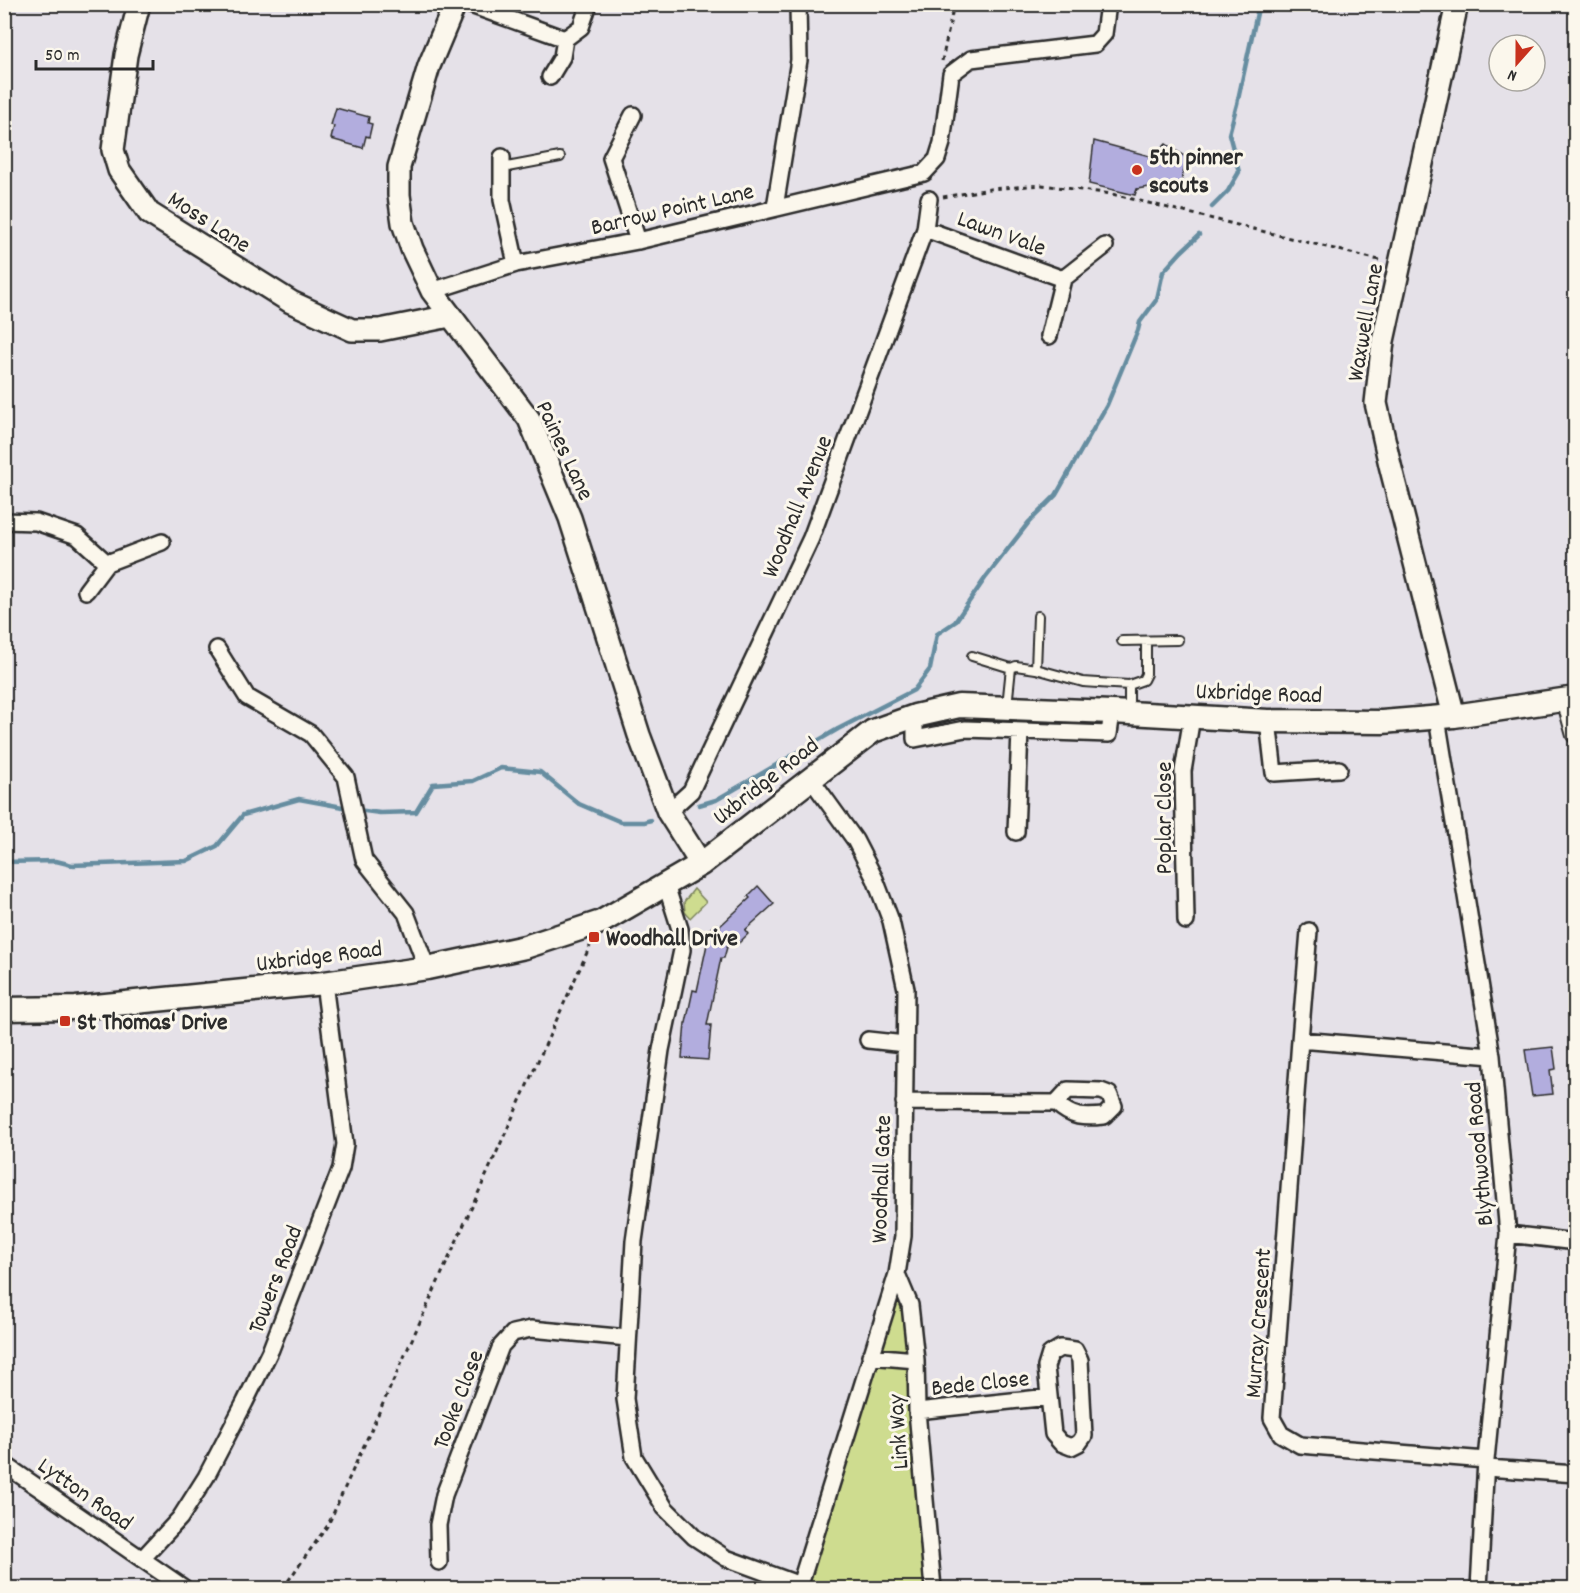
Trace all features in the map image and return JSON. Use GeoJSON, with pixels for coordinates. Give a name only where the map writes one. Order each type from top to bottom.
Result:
{"type":"FeatureCollection","features":[{"type":"Feature","properties":{"kind":"main road","name":"Uxbridge Road"},"geometry":{"type":"LineString","coordinates":[[4,1009],[76,1008],[324,983],[427,968],[525,947],[601,922],[701,864],[873,731],[915,716],[959,706],[1268,721],[1382,722],[1445,717],[1568,699]]}},
{"type":"Feature","properties":{"kind":"street","name":"Moss Lane"},"geometry":{"type":"LineString","coordinates":[[140,4],[126,56],[113,150],[119,170],[149,213],[291,303],[352,330],[380,330],[450,316]]}},
{"type":"Feature","properties":{"kind":"street","name":"Paines Lane"},"geometry":{"type":"LineString","coordinates":[[454,4],[429,66],[399,167],[399,195],[403,223],[412,249],[432,291],[529,419],[570,518],[638,733],[668,812],[701,864]]}},
{"type":"Feature","properties":{"kind":"street"},"geometry":{"type":"LineString","coordinates":[[468,4],[565,39]]}},
{"type":"Feature","properties":{"kind":"street"},"geometry":{"type":"LineString","coordinates":[[550,77],[562,57],[565,39],[581,27],[589,4]]}},
{"type":"Feature","properties":{"kind":"street"},"geometry":{"type":"LineString","coordinates":[[775,207],[799,60],[798,4]]}},
{"type":"Feature","properties":{"kind":"street"},"geometry":{"type":"LineString","coordinates":[[951,74],[970,59],[1095,44],[1104,34],[1108,4]]}},
{"type":"Feature","properties":{"kind":"street","name":"Waxwell Lane"},"geometry":{"type":"LineString","coordinates":[[1445,717],[1376,404],[1383,341],[1457,4]]}},
{"type":"Feature","properties":{"kind":"street","name":"Barrow Point Lane"},"geometry":{"type":"LineString","coordinates":[[432,291],[516,264],[638,241],[924,173],[937,159],[942,143],[951,74]]}},
{"type":"Feature","properties":{"kind":"street"},"geometry":{"type":"LineString","coordinates":[[633,115],[611,158],[638,241]]}},
{"type":"Feature","properties":{"kind":"street"},"geometry":{"type":"LineString","coordinates":[[502,163],[502,200],[516,264]]}},
{"type":"Feature","properties":{"kind":"street","name":"Woodhall Avenue"},"geometry":{"type":"LineString","coordinates":[[668,812],[691,791],[811,538],[925,229],[929,199]]}},
{"type":"Feature","properties":{"kind":"street","name":"Lawn Vale"},"geometry":{"type":"LineString","coordinates":[[925,229],[1063,279]]}},
{"type":"Feature","properties":{"kind":"street","name":"Lawn Vale"},"geometry":{"type":"LineString","coordinates":[[1049,336],[1063,279],[1105,246]]}},
{"type":"Feature","properties":{"kind":"street"},"geometry":{"type":"LineString","coordinates":[[4,521],[36,522],[77,536],[107,563]]}},
{"type":"Feature","properties":{"kind":"street"},"geometry":{"type":"LineString","coordinates":[[86,591],[107,563],[162,542]]}},
{"type":"Feature","properties":{"kind":"street"},"geometry":{"type":"LineString","coordinates":[[218,649],[247,697],[311,734],[346,777],[364,860],[406,913],[427,968]]}},
{"type":"Feature","properties":{"kind":"street"},"geometry":{"type":"LineString","coordinates":[[915,716],[915,739],[965,729],[1109,734],[1121,713]]}},
{"type":"Feature","properties":{"kind":"street","name":"Poplar Close"},"geometry":{"type":"LineString","coordinates":[[1186,921],[1182,771],[1192,717]]}},
{"type":"Feature","properties":{"kind":"street","name":"Blythwood Road"},"geometry":{"type":"LineString","coordinates":[[1445,717],[1492,1056],[1508,1234],[1486,1464],[1479,1588]]}},
{"type":"Feature","properties":{"kind":"street"},"geometry":{"type":"LineString","coordinates":[[1268,721],[1274,773],[1339,769]]}},
{"type":"Feature","properties":{"kind":"street"},"geometry":{"type":"LineString","coordinates":[[1016,832],[1020,731]]}},
{"type":"Feature","properties":{"kind":"street","name":"Woodhall Gate"},"geometry":{"type":"LineString","coordinates":[[800,1587],[897,1274],[903,1236],[906,989],[891,921],[875,879],[855,840],[811,779]]}},
{"type":"Feature","properties":{"kind":"street"},"geometry":{"type":"LineString","coordinates":[[666,885],[680,929],[682,950],[661,1050],[636,1230],[625,1399],[634,1457],[665,1508],[694,1537],[726,1558],[800,1587]]}},
{"type":"Feature","properties":{"kind":"street","name":"Murray Crescent"},"geometry":{"type":"LineString","coordinates":[[1309,931],[1272,1418],[1281,1434],[1300,1445],[1575,1474]]}},
{"type":"Feature","properties":{"kind":"street","name":"Towers Road"},"geometry":{"type":"LineString","coordinates":[[142,1559],[180,1518],[206,1477],[272,1349],[341,1168],[345,1144],[324,983]]}},
{"type":"Feature","properties":{"kind":"street"},"geometry":{"type":"LineString","coordinates":[[868,1040],[905,1044]]}},
{"type":"Feature","properties":{"kind":"street"},"geometry":{"type":"LineString","coordinates":[[1300,1040],[1492,1056]]}},
{"type":"Feature","properties":{"kind":"street"},"geometry":{"type":"LineString","coordinates":[[904,1102],[1056,1103]]}},
{"type":"Feature","properties":{"kind":"street"},"geometry":{"type":"LineString","coordinates":[[1508,1234],[1575,1242]]}},
{"type":"Feature","properties":{"kind":"street","name":"Link Way"},"geometry":{"type":"LineString","coordinates":[[897,1274],[910,1305],[916,1360],[916,1411],[933,1588]]}},
{"type":"Feature","properties":{"kind":"street","name":"Tooke Close"},"geometry":{"type":"LineString","coordinates":[[439,1562],[438,1525],[444,1496],[501,1346],[513,1334],[531,1329],[628,1338]]}},
{"type":"Feature","properties":{"kind":"street","name":"Bede Close"},"geometry":{"type":"LineString","coordinates":[[1060,1348],[1074,1350],[1080,1360],[1084,1436],[1079,1443],[1071,1447],[1061,1443],[1053,1434],[1049,1397],[1046,1367],[1050,1354],[1060,1348]]}},
{"type":"Feature","properties":{"kind":"street"},"geometry":{"type":"LineString","coordinates":[[870,1356],[916,1360]]}},
{"type":"Feature","properties":{"kind":"street","name":"Bede Close"},"geometry":{"type":"LineString","coordinates":[[916,1411],[1049,1397]]}},
{"type":"Feature","properties":{"kind":"street","name":"Lytton Road"},"geometry":{"type":"LineString","coordinates":[[4,1464],[184,1588]]}},
{"type":"Feature","properties":{"kind":"lane"},"geometry":{"type":"LineString","coordinates":[[1569,4],[1575,7]]}},
{"type":"Feature","properties":{"kind":"lane"},"geometry":{"type":"LineString","coordinates":[[502,163],[560,157]]}},
{"type":"Feature","properties":{"kind":"lane"},"geometry":{"type":"LineString","coordinates":[[1036,669],[1038,616]]}},
{"type":"Feature","properties":{"kind":"lane"},"geometry":{"type":"LineString","coordinates":[[1122,641],[1178,640]]}},
{"type":"Feature","properties":{"kind":"lane"},"geometry":{"type":"LineString","coordinates":[[972,656],[1011,668],[1016,666],[1036,669],[1083,682],[1130,685],[1143,680],[1146,674],[1146,641]]}},
{"type":"Feature","properties":{"kind":"lane"},"geometry":{"type":"LineString","coordinates":[[1007,707],[1011,668]]}},
{"type":"Feature","properties":{"kind":"lane"},"geometry":{"type":"LineString","coordinates":[[1121,713],[1130,685]]}},
{"type":"Feature","properties":{"kind":"lane"},"geometry":{"type":"LineString","coordinates":[[1568,699],[1571,736],[1575,742]]}},
{"type":"Feature","properties":{"kind":"path"},"geometry":{"type":"LineString","coordinates":[[951,74],[941,77],[954,4]]}},
{"type":"Feature","properties":{"kind":"path"},"geometry":{"type":"LineString","coordinates":[[929,199],[990,189],[1042,185],[1112,194],[1401,265]]}},
{"type":"Feature","properties":{"kind":"path"},"geometry":{"type":"LineString","coordinates":[[283,1588],[328,1525],[601,922]]}},
{"type":"Feature","properties":{"kind":"green space"},"geometry":{"type":"Polygon","coordinates":[[[694,889],[706,902],[690,918],[685,912],[684,902],[694,889]]]}},
{"type":"Feature","properties":{"kind":"green space"},"geometry":{"type":"Polygon","coordinates":[[[897,1274],[910,1305],[933,1588],[799,1588],[897,1274]]]}},
{"type":"Feature","properties":{"kind":"building"},"geometry":{"type":"Polygon","coordinates":[[[336,108],[369,117],[368,123],[372,124],[363,148],[331,139],[334,126],[331,125],[336,108]]]}},
{"type":"Feature","properties":{"kind":"building","name":"5th pinner scouts"},"geometry":{"type":"Polygon","coordinates":[[[1094,141],[1153,157],[1166,144],[1187,158],[1181,182],[1137,189],[1135,195],[1089,184],[1094,141]]]}},
{"type":"Feature","properties":{"kind":"building"},"geometry":{"type":"Polygon","coordinates":[[[758,886],[774,904],[745,930],[748,934],[739,943],[731,933],[724,958],[721,958],[707,1025],[711,1025],[708,1060],[682,1058],[685,1023],[693,990],[697,991],[709,935],[707,931],[716,924],[719,927],[750,898],[748,896],[758,886]]]}},
{"type":"Feature","properties":{"kind":"building"},"geometry":{"type":"Polygon","coordinates":[[[1553,1047],[1556,1069],[1550,1070],[1553,1094],[1532,1096],[1525,1050],[1553,1047]]]}},
{"type":"Feature","properties":{"kind":"waterway"},"geometry":{"type":"LineString","coordinates":[[1212,207],[1228,191],[1239,172],[1229,134],[1259,4]]}},
{"type":"Feature","properties":{"kind":"waterway"},"geometry":{"type":"LineString","coordinates":[[699,805],[716,800],[838,729],[914,690],[930,669],[937,634],[955,622],[986,577],[1029,522],[1056,495],[1107,405],[1140,322],[1157,299],[1163,272],[1199,235]]}},
{"type":"Feature","properties":{"kind":"waterway"},"geometry":{"type":"LineString","coordinates":[[357,810],[380,813],[416,812],[433,784],[473,781],[501,768],[540,772],[579,804],[621,822],[651,820]]}},
{"type":"Feature","properties":{"kind":"waterway"},"geometry":{"type":"LineString","coordinates":[[4,862],[56,861],[72,865],[186,861],[217,846],[243,815],[299,799],[348,808]]}},
{"type":"Feature","properties":{"kind":"place","name":"5th pinner scouts"},"geometry":{"type":"Point","coordinates":[1137,170]}},
{"type":"Feature","properties":{"kind":"place","name":"Woodhall Drive"},"geometry":{"type":"Point","coordinates":[594,937]}},
{"type":"Feature","properties":{"kind":"place","name":"St Thomas' Drive"},"geometry":{"type":"Point","coordinates":[65,1021]}}]}
